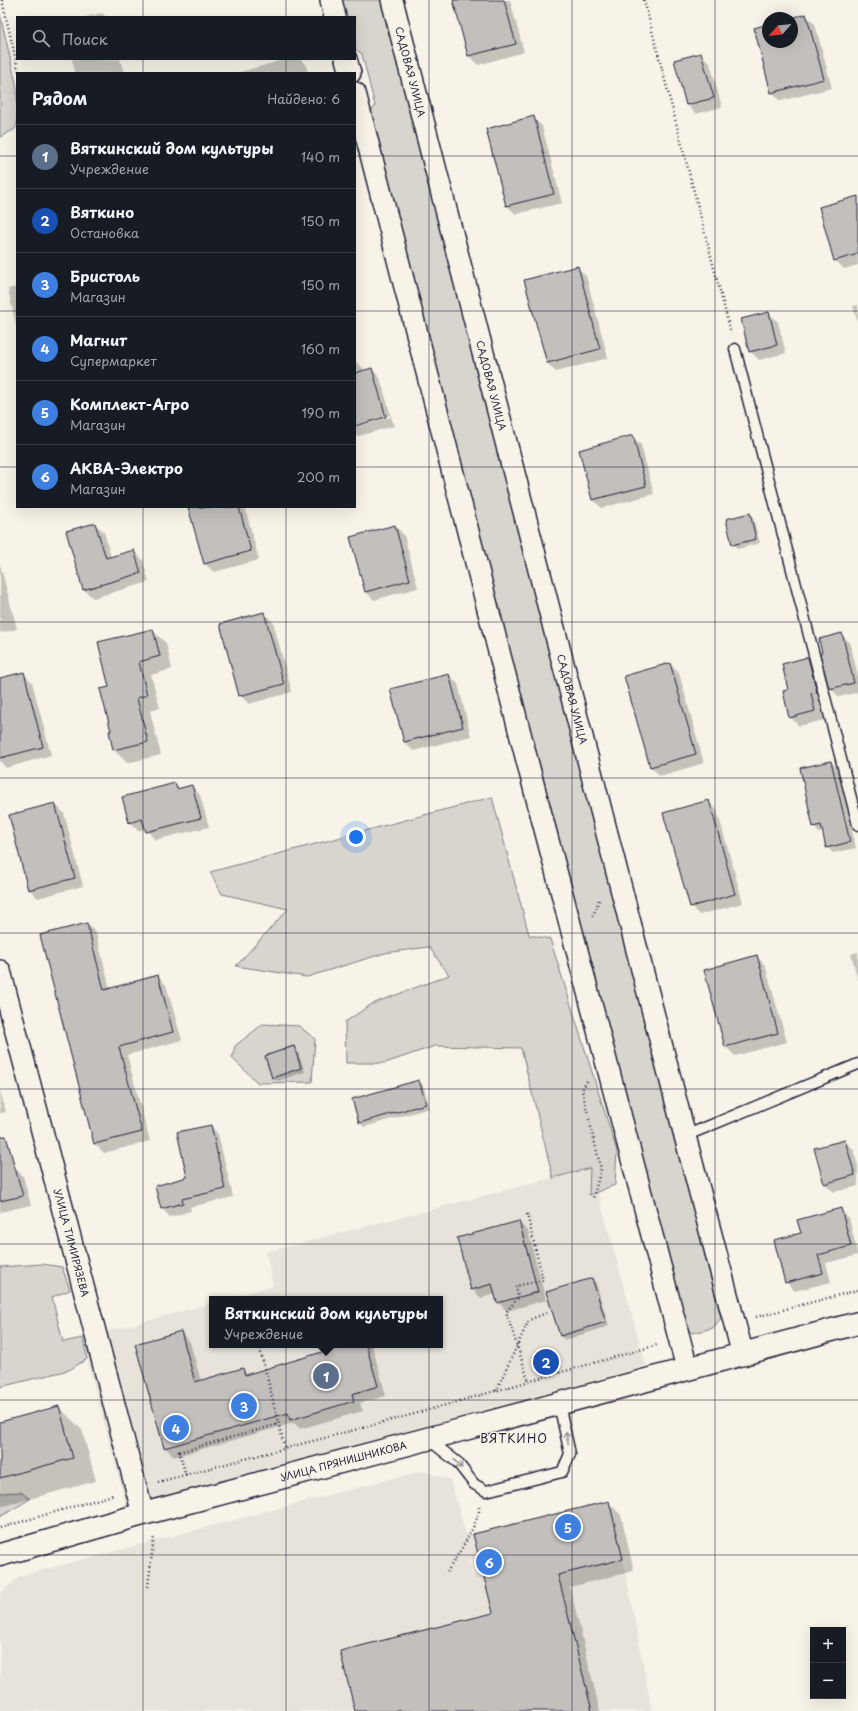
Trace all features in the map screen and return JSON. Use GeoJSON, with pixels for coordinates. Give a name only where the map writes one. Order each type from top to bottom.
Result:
{"type":"FeatureCollection","features":[{"type":"Feature","properties":{"kind":"street"},"geometry":{"type":"LineString","coordinates":[[331,0],[336,16]]}},
{"type":"Feature","properties":{"kind":"street","name":"САДОВАЯ УЛИЦА"},"geometry":{"type":"LineString","coordinates":[[392,0],[685,1136],[743,1355]]}},
{"type":"Feature","properties":{"kind":"street"},"geometry":{"type":"LineString","coordinates":[[346,60],[350,72]]}},
{"type":"Feature","properties":{"kind":"street"},"geometry":{"type":"LineString","coordinates":[[356,97],[529,769],[688,1368]]}},
{"type":"Feature","properties":{"kind":"street","name":"УЛИЦА ТИМИРЯЗЕВА"},"geometry":{"type":"LineString","coordinates":[[0,971],[137,1488],[148,1513]]}},
{"type":"Feature","properties":{"kind":"street","name":"УЛИЦА ПРЯНИШНИКОВА"},"geometry":{"type":"LineString","coordinates":[[0,1555],[148,1513],[858,1323]]}},
{"type":"Feature","properties":{"kind":"lane"},"geometry":{"type":"LineString","coordinates":[[735,349],[858,825]]}},
{"type":"Feature","properties":{"kind":"lane"},"geometry":{"type":"LineString","coordinates":[[685,1136],[858,1064]]}},
{"type":"Feature","properties":{"kind":"lane"},"geometry":{"type":"LineString","coordinates":[[428,1439],[457,1462],[474,1484],[486,1491],[562,1472],[570,1454],[559,1404]]}},
{"type":"Feature","properties":{"kind":"path"},"geometry":{"type":"LineString","coordinates":[[2,0],[19,72]]}},
{"type":"Feature","properties":{"kind":"path"},"geometry":{"type":"LineString","coordinates":[[644,0],[735,349]]}},
{"type":"Feature","properties":{"kind":"path"},"geometry":{"type":"LineString","coordinates":[[591,922],[601,894]]}},
{"type":"Feature","properties":{"kind":"path"},"geometry":{"type":"LineString","coordinates":[[582,1090],[601,1169],[593,1198]]}},
{"type":"Feature","properties":{"kind":"path"},"geometry":{"type":"LineString","coordinates":[[527,1214],[542,1280],[516,1286],[518,1298],[506,1312],[529,1382]]}},
{"type":"Feature","properties":{"kind":"path"},"geometry":{"type":"LineString","coordinates":[[734,1323],[858,1290]]}},
{"type":"Feature","properties":{"kind":"path"},"geometry":{"type":"LineString","coordinates":[[496,1391],[530,1320],[546,1313]]}},
{"type":"Feature","properties":{"kind":"path"},"geometry":{"type":"LineString","coordinates":[[0,1528],[137,1488],[285,1449],[663,1344]]}},
{"type":"Feature","properties":{"kind":"path"},"geometry":{"type":"LineString","coordinates":[[260,1348],[285,1449]]}},
{"type":"Feature","properties":{"kind":"path"},"geometry":{"type":"LineString","coordinates":[[186,1475],[179,1452],[279,1424]]}},
{"type":"Feature","properties":{"kind":"path"},"geometry":{"type":"LineString","coordinates":[[447,1572],[470,1534],[480,1511]]}},
{"type":"Feature","properties":{"kind":"path"},"geometry":{"type":"LineString","coordinates":[[148,1513],[154,1541],[148,1587]]}},
{"type":"Feature","properties":{"kind":"shaded area"},"geometry":{"type":"Polygon","coordinates":[[[340,0],[381,0],[721,1318],[713,1328],[692,1333],[684,1326],[368,116],[375,106],[362,54],[356,50],[356,16],[344,16],[340,0]]]}},
{"type":"Feature","properties":{"kind":"shaded area"},"geometry":{"type":"Polygon","coordinates":[[[0,14],[16,84],[16,126],[15,129],[0,137],[0,14]]]}},
{"type":"Feature","properties":{"kind":"shaded area"},"geometry":{"type":"Polygon","coordinates":[[[492,797],[529,935],[550,939],[617,1151],[615,1185],[589,1195],[590,1168],[553,1178],[521,1048],[435,1046],[385,1063],[346,1063],[345,1022],[372,1004],[449,975],[429,947],[385,953],[307,977],[236,966],[288,909],[222,894],[210,872],[492,797]]]}},
{"type":"Feature","properties":{"kind":"shaded area"},"geometry":{"type":"Polygon","coordinates":[[[263,1024],[299,1026],[315,1039],[312,1082],[258,1083],[232,1058],[235,1046],[263,1024]],[[294,1046],[265,1056],[272,1077],[301,1067],[294,1046]]]}},
{"type":"Feature","properties":{"kind":"shaded area"},"geometry":{"type":"Polygon","coordinates":[[[591,1168],[646,1366],[127,1508],[87,1359],[83,1338],[209,1304],[209,1348],[443,1348],[443,1296],[236,1296],[273,1286],[266,1252],[591,1168]]]}},
{"type":"Feature","properties":{"kind":"shaded area"},"geometry":{"type":"Polygon","coordinates":[[[42,1264],[62,1267],[70,1290],[52,1297],[63,1342],[83,1338],[87,1359],[69,1370],[0,1387],[0,1267],[42,1264]]]}},
{"type":"Feature","properties":{"kind":"shaded area"},"geometry":{"type":"Polygon","coordinates":[[[421,1471],[450,1479],[466,1534],[473,1534],[479,1557],[468,1560],[472,1576],[483,1573],[623,1559],[652,1711],[0,1711],[0,1594],[20,1576],[421,1471]]]}},
{"type":"Feature","properties":{"kind":"shaded area"},"geometry":{"type":"Polygon","coordinates":[[[21,1492],[30,1499],[0,1517],[0,1493],[21,1492]]]}},
{"type":"Feature","properties":{"kind":"building"},"geometry":{"type":"Polygon","coordinates":[[[453,0],[504,0],[516,44],[468,56],[453,0]]]}},
{"type":"Feature","properties":{"kind":"building"},"geometry":{"type":"Polygon","coordinates":[[[806,14],[824,79],[771,93],[754,28],[762,26],[762,48],[798,48],[798,16],[806,14]]]}},
{"type":"Feature","properties":{"kind":"building"},"geometry":{"type":"Polygon","coordinates":[[[701,53],[714,98],[686,105],[674,60],[701,53]]]}},
{"type":"Feature","properties":{"kind":"building"},"geometry":{"type":"Polygon","coordinates":[[[534,116],[554,194],[506,206],[486,129],[534,116]]]}},
{"type":"Feature","properties":{"kind":"building"},"geometry":{"type":"Polygon","coordinates":[[[858,196],[858,254],[834,261],[819,207],[858,196]]]}},
{"type":"Feature","properties":{"kind":"building"},"geometry":{"type":"Polygon","coordinates":[[[578,266],[600,349],[547,363],[524,280],[578,266]]]}},
{"type":"Feature","properties":{"kind":"building"},"geometry":{"type":"Polygon","coordinates":[[[769,312],[777,345],[749,352],[741,319],[769,312]]]}},
{"type":"Feature","properties":{"kind":"building"},"geometry":{"type":"Polygon","coordinates":[[[372,368],[386,417],[356,426],[356,373],[372,368]]]}},
{"type":"Feature","properties":{"kind":"building"},"geometry":{"type":"Polygon","coordinates":[[[633,435],[646,486],[592,500],[579,450],[633,435]]]}},
{"type":"Feature","properties":{"kind":"building"},"geometry":{"type":"Polygon","coordinates":[[[188,508],[239,508],[251,551],[204,564],[188,508]]]}},
{"type":"Feature","properties":{"kind":"building"},"geometry":{"type":"Polygon","coordinates":[[[750,513],[756,539],[732,545],[726,519],[750,513]]]}},
{"type":"Feature","properties":{"kind":"building"},"geometry":{"type":"Polygon","coordinates":[[[95,523],[106,558],[134,550],[141,573],[83,590],[66,531],[95,523]]]}},
{"type":"Feature","properties":{"kind":"building"},"geometry":{"type":"Polygon","coordinates":[[[395,525],[410,580],[365,592],[350,537],[395,525]]]}},
{"type":"Feature","properties":{"kind":"building"},"geometry":{"type":"Polygon","coordinates":[[[264,612],[284,684],[239,696],[220,624],[264,612]]]}},
{"type":"Feature","properties":{"kind":"building"},"geometry":{"type":"Polygon","coordinates":[[[153,629],[160,656],[139,662],[147,695],[137,698],[148,742],[113,750],[109,731],[111,731],[100,689],[109,687],[98,642],[153,629]]]}},
{"type":"Feature","properties":{"kind":"building"},"geometry":{"type":"Polygon","coordinates":[[[842,633],[854,683],[829,689],[820,654],[822,653],[819,639],[842,633]]]}},
{"type":"Feature","properties":{"kind":"building"},"geometry":{"type":"Polygon","coordinates":[[[808,657],[817,692],[811,693],[815,711],[789,718],[783,691],[788,690],[782,664],[808,657]]]}},
{"type":"Feature","properties":{"kind":"building"},"geometry":{"type":"Polygon","coordinates":[[[670,663],[696,754],[650,767],[624,676],[670,663]]]}},
{"type":"Feature","properties":{"kind":"building"},"geometry":{"type":"Polygon","coordinates":[[[24,672],[43,747],[0,758],[0,678],[24,672]]]}},
{"type":"Feature","properties":{"kind":"building"},"geometry":{"type":"Polygon","coordinates":[[[449,674],[463,727],[404,742],[390,689],[449,674]]]}},
{"type":"Feature","properties":{"kind":"building"},"geometry":{"type":"Polygon","coordinates":[[[831,761],[850,842],[826,848],[821,825],[813,827],[800,768],[831,761]]]}},
{"type":"Feature","properties":{"kind":"building"},"geometry":{"type":"Polygon","coordinates":[[[175,783],[177,789],[192,785],[201,818],[146,832],[142,819],[129,823],[122,797],[175,783]]]}},
{"type":"Feature","properties":{"kind":"building"},"geometry":{"type":"Polygon","coordinates":[[[709,800],[735,894],[690,907],[663,813],[709,800]]]}},
{"type":"Feature","properties":{"kind":"building"},"geometry":{"type":"Polygon","coordinates":[[[55,803],[75,878],[28,890],[9,815],[55,803]]]}},
{"type":"Feature","properties":{"kind":"building"},"geometry":{"type":"Polygon","coordinates":[[[87,923],[104,990],[158,975],[173,1032],[119,1047],[142,1132],[94,1144],[40,935],[87,923]]]}},
{"type":"Feature","properties":{"kind":"building"},"geometry":{"type":"Polygon","coordinates":[[[757,955],[778,1033],[725,1047],[704,970],[757,955]]]}},
{"type":"Feature","properties":{"kind":"building"},"geometry":{"type":"Polygon","coordinates":[[[294,1046],[301,1068],[272,1078],[265,1056],[294,1046]]]}},
{"type":"Feature","properties":{"kind":"building"},"geometry":{"type":"Polygon","coordinates":[[[419,1080],[426,1104],[359,1123],[352,1099],[419,1080]]]}},
{"type":"Feature","properties":{"kind":"building"},"geometry":{"type":"Polygon","coordinates":[[[211,1125],[225,1189],[182,1199],[183,1203],[161,1209],[155,1186],[187,1177],[177,1132],[211,1125]]]}},
{"type":"Feature","properties":{"kind":"building"},"geometry":{"type":"Polygon","coordinates":[[[6,1136],[23,1196],[0,1201],[0,1137],[6,1136]]]}},
{"type":"Feature","properties":{"kind":"building"},"geometry":{"type":"Polygon","coordinates":[[[845,1140],[855,1175],[824,1184],[814,1148],[845,1140]]]}},
{"type":"Feature","properties":{"kind":"building"},"geometry":{"type":"Polygon","coordinates":[[[841,1208],[851,1246],[818,1255],[823,1273],[785,1283],[774,1240],[801,1233],[797,1220],[841,1208]]]}},
{"type":"Feature","properties":{"kind":"building"},"geometry":{"type":"Polygon","coordinates":[[[519,1221],[538,1292],[497,1303],[492,1284],[471,1290],[457,1238],[519,1221]]]}},
{"type":"Feature","properties":{"kind":"building"},"geometry":{"type":"Polygon","coordinates":[[[592,1278],[606,1322],[560,1336],[546,1292],[592,1278]]]}},
{"type":"Feature","properties":{"kind":"building"},"geometry":{"type":"Polygon","coordinates":[[[181,1331],[195,1382],[243,1368],[245,1375],[336,1348],[367,1348],[378,1386],[352,1394],[354,1401],[290,1420],[288,1413],[164,1448],[135,1344],[181,1331]]]}},
{"type":"Feature","properties":{"kind":"building"},"geometry":{"type":"Polygon","coordinates":[[[59,1406],[73,1458],[0,1478],[0,1422],[59,1406]]]}},
{"type":"Feature","properties":{"kind":"building"},"geometry":{"type":"Polygon","coordinates":[[[609,1501],[623,1559],[558,1575],[592,1711],[355,1711],[340,1651],[493,1613],[473,1534],[609,1501]]]}},
{"type":"Feature","properties":{"kind":"place","name":"Вяткино"},"geometry":{"type":"Point","coordinates":[546,1362]}},
{"type":"Feature","properties":{"kind":"place","name":"Вяткинский дом культуры"},"geometry":{"type":"Point","coordinates":[326,1376]}},
{"type":"Feature","properties":{"kind":"place","name":"Бристоль"},"geometry":{"type":"Point","coordinates":[244,1406]}},
{"type":"Feature","properties":{"kind":"place","name":"Магнит"},"geometry":{"type":"Point","coordinates":[176,1428]}},
{"type":"Feature","properties":{"kind":"place","name":"Комплект-Агро"},"geometry":{"type":"Point","coordinates":[568,1527]}},
{"type":"Feature","properties":{"kind":"place","name":"АКВА-Электро"},"geometry":{"type":"Point","coordinates":[489,1562]}},
{"type":"Feature","properties":{"kind":"district","name":"ВЯТКИНО"},"geometry":{"type":"Point","coordinates":[514,1439]}}]}
